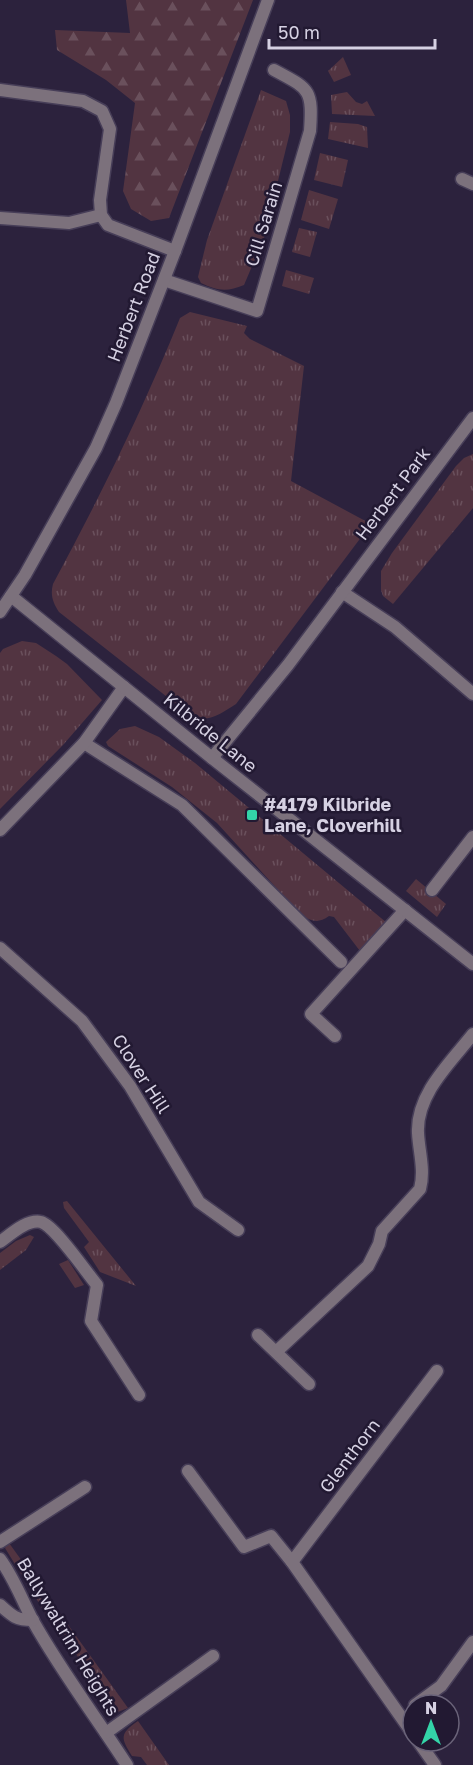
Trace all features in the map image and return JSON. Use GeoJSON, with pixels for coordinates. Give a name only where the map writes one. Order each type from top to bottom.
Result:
{"type":"FeatureCollection","features":[{"type":"Feature","properties":{"kind":"street","name":"Herbert Road"},"geometry":{"type":"LineString","coordinates":[[0,612],[39,550],[96,448],[120,395],[268,0]]}},
{"type":"Feature","properties":{"kind":"street","name":"Cill Sarain"},"geometry":{"type":"LineString","coordinates":[[164,280],[257,311],[310,131],[312,116],[311,101],[303,85],[274,70]]}},
{"type":"Feature","properties":{"kind":"street"},"geometry":{"type":"LineString","coordinates":[[0,90],[82,101],[102,111],[110,129],[100,200],[101,215],[108,225],[175,250]]}},
{"type":"Feature","properties":{"kind":"street"},"geometry":{"type":"LineString","coordinates":[[0,218],[69,223],[101,215]]}},
{"type":"Feature","properties":{"kind":"street","name":"Herbert Park"},"geometry":{"type":"LineString","coordinates":[[212,758],[288,665],[473,418]]}},
{"type":"Feature","properties":{"kind":"street"},"geometry":{"type":"LineString","coordinates":[[342,592],[395,627],[473,694]]}},
{"type":"Feature","properties":{"kind":"street","name":"Kilbride Lane"},"geometry":{"type":"LineString","coordinates":[[11,596],[473,964]]}},
{"type":"Feature","properties":{"kind":"street"},"geometry":{"type":"LineString","coordinates":[[0,830],[84,743],[124,687]]}},
{"type":"Feature","properties":{"kind":"street"},"geometry":{"type":"LineString","coordinates":[[84,743],[110,762],[182,805],[341,962]]}},
{"type":"Feature","properties":{"kind":"street"},"geometry":{"type":"LineString","coordinates":[[432,890],[473,837]]}},
{"type":"Feature","properties":{"kind":"street"},"geometry":{"type":"LineString","coordinates":[[335,1036],[312,1014],[405,910]]}},
{"type":"Feature","properties":{"kind":"street","name":"Clover Hill"},"geometry":{"type":"LineString","coordinates":[[0,948],[82,1020],[130,1086],[199,1202],[238,1230]]}},
{"type":"Feature","properties":{"kind":"street"},"geometry":{"type":"LineString","coordinates":[[276,1352],[368,1266],[379,1244],[382,1231],[420,1189],[422,1168],[417,1132],[420,1110],[430,1090],[473,1034]]}},
{"type":"Feature","properties":{"kind":"street"},"geometry":{"type":"LineString","coordinates":[[0,1242],[25,1224],[40,1222],[53,1230],[97,1285],[91,1321],[140,1395]]}},
{"type":"Feature","properties":{"kind":"street"},"geometry":{"type":"LineString","coordinates":[[258,1335],[309,1384]]}},
{"type":"Feature","properties":{"kind":"street","name":"Glenthorn"},"geometry":{"type":"LineString","coordinates":[[292,1562],[437,1371]]}},
{"type":"Feature","properties":{"kind":"street"},"geometry":{"type":"LineString","coordinates":[[188,1471],[244,1547],[271,1536],[292,1562],[400,1716]]}},
{"type":"Feature","properties":{"kind":"street","name":"Ballywaltrim Heights"},"geometry":{"type":"LineString","coordinates":[[0,1542],[84,1486]]}},
{"type":"Feature","properties":{"kind":"street","name":"Ballywaltrim Heights"},"geometry":{"type":"LineString","coordinates":[[0,1559],[10,1573],[33,1620],[127,1765]]}},
{"type":"Feature","properties":{"kind":"street"},"geometry":{"type":"LineString","coordinates":[[0,1605],[20,1620],[33,1620]]}},
{"type":"Feature","properties":{"kind":"street"},"geometry":{"type":"LineString","coordinates":[[432,1693],[441,1686],[473,1642]]}},
{"type":"Feature","properties":{"kind":"street","name":"Ballywaltrim Heights"},"geometry":{"type":"LineString","coordinates":[[106,1733],[213,1656]]}},
{"type":"Feature","properties":{"kind":"green space"},"geometry":{"type":"Polygon","coordinates":[[[126,0],[253,0],[169,218],[151,221],[131,209],[123,191],[135,103],[106,80],[57,50],[55,30],[130,33],[126,0]]]}},
{"type":"Feature","properties":{"kind":"green space"},"geometry":{"type":"Polygon","coordinates":[[[343,57],[351,75],[334,82],[328,71],[343,57]]]}},
{"type":"Feature","properties":{"kind":"green space"},"geometry":{"type":"Polygon","coordinates":[[[261,90],[286,101],[290,115],[290,132],[264,238],[244,285],[227,290],[213,288],[201,283],[198,277],[207,240],[261,90]]]}},
{"type":"Feature","properties":{"kind":"green space"},"geometry":{"type":"Polygon","coordinates":[[[347,92],[356,102],[362,104],[367,101],[375,116],[332,114],[331,95],[347,92]]]}},
{"type":"Feature","properties":{"kind":"green space"},"geometry":{"type":"Polygon","coordinates":[[[330,122],[367,127],[368,148],[328,139],[330,122]]]}},
{"type":"Feature","properties":{"kind":"green space"},"geometry":{"type":"Polygon","coordinates":[[[320,153],[348,160],[342,187],[314,180],[320,153]]]}},
{"type":"Feature","properties":{"kind":"green space"},"geometry":{"type":"Polygon","coordinates":[[[309,190],[338,199],[329,229],[301,220],[309,190]]]}},
{"type":"Feature","properties":{"kind":"green space"},"geometry":{"type":"Polygon","coordinates":[[[299,228],[317,232],[310,257],[292,252],[299,228]]]}},
{"type":"Feature","properties":{"kind":"green space"},"geometry":{"type":"Polygon","coordinates":[[[286,270],[314,278],[309,294],[282,286],[286,270]]]}},
{"type":"Feature","properties":{"kind":"green space"},"geometry":{"type":"Polygon","coordinates":[[[190,312],[247,326],[244,333],[250,339],[304,366],[291,481],[371,524],[236,704],[208,718],[196,718],[190,715],[59,612],[52,595],[53,584],[136,419],[180,318],[190,312]]]}},
{"type":"Feature","properties":{"kind":"green space"},"geometry":{"type":"Polygon","coordinates":[[[473,454],[473,508],[393,604],[383,596],[381,571],[456,466],[464,458],[473,454]]]}},
{"type":"Feature","properties":{"kind":"green space"},"geometry":{"type":"Polygon","coordinates":[[[22,641],[36,643],[67,664],[102,700],[63,745],[0,809],[0,653],[3,649],[22,641]]]}},
{"type":"Feature","properties":{"kind":"green space"},"geometry":{"type":"Polygon","coordinates":[[[135,726],[159,737],[195,763],[387,923],[360,951],[334,917],[329,916],[316,921],[302,916],[217,823],[172,787],[108,746],[106,742],[120,729],[135,726]]]}},
{"type":"Feature","properties":{"kind":"green space"},"geometry":{"type":"Polygon","coordinates":[[[416,879],[446,904],[437,917],[406,891],[416,879]]]}},
{"type":"Feature","properties":{"kind":"green space"},"geometry":{"type":"Polygon","coordinates":[[[67,1201],[136,1286],[100,1272],[84,1247],[89,1242],[64,1208],[63,1202],[67,1201]]]}},
{"type":"Feature","properties":{"kind":"green space"},"geometry":{"type":"Polygon","coordinates":[[[30,1235],[34,1237],[26,1250],[0,1270],[0,1253],[16,1241],[30,1235]]]}},
{"type":"Feature","properties":{"kind":"green space"},"geometry":{"type":"Polygon","coordinates":[[[68,1260],[84,1285],[75,1288],[59,1264],[68,1260]]]}},
{"type":"Feature","properties":{"kind":"green space"},"geometry":{"type":"Polygon","coordinates":[[[8,1543],[128,1708],[110,1715],[102,1709],[108,1705],[54,1619],[50,1621],[5,1548],[8,1543]]]}},
{"type":"Feature","properties":{"kind":"green space"},"geometry":{"type":"Polygon","coordinates":[[[138,1721],[169,1765],[147,1765],[141,1757],[132,1756],[124,1737],[128,1729],[138,1721]]]}},
{"type":"Feature","properties":{"kind":"place","name":"#4179 Kilbride Lane, Cloverhill"},"geometry":{"type":"Point","coordinates":[252,815]}}]}
